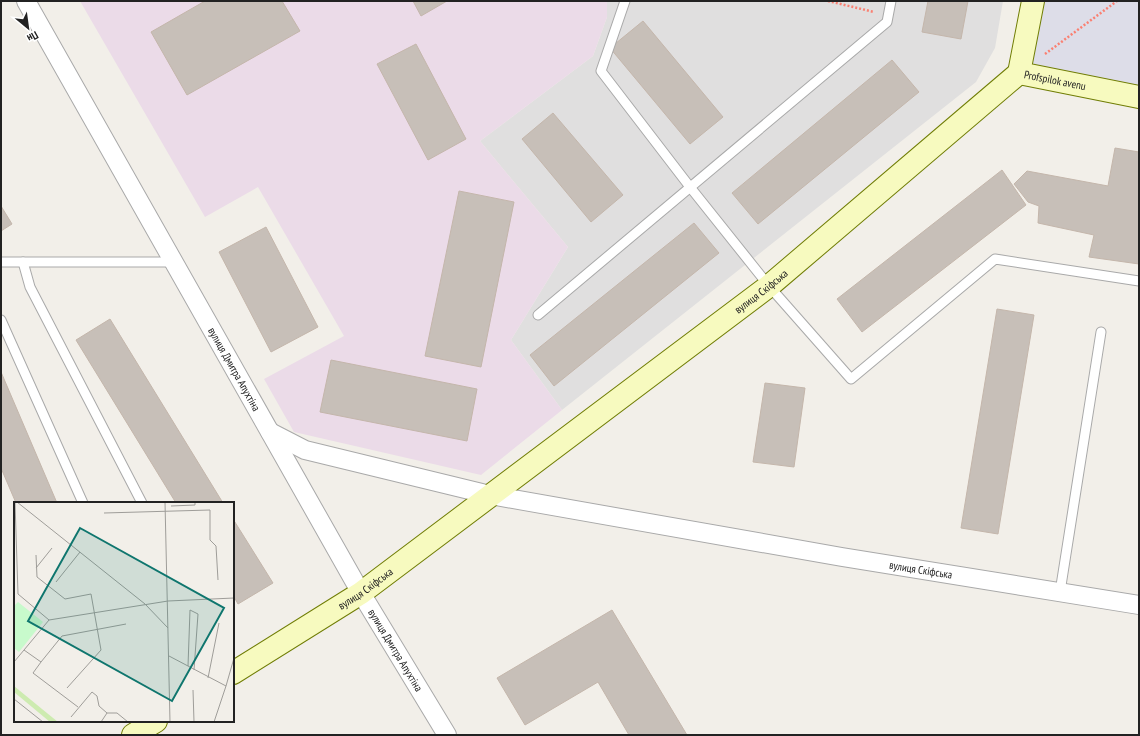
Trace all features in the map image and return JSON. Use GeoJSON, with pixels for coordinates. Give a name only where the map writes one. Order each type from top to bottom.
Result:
{"type":"FeatureCollection","features":[{"type":"Feature","properties":{"kind":"street","name":"вулиця Дмитра Апухтіна"},"geometry":{"type":"LineString","coordinates":[[26,1],[361,593],[447,735]]}},
{"type":"Feature","properties":{"kind":"street","name":"Profspilok avenu"},"geometry":{"type":"LineString","coordinates":[[1033,1],[1019,73],[1139,98]]}},
{"type":"Feature","properties":{"kind":"street","name":"вулиця Скіфська"},"geometry":{"type":"LineString","coordinates":[[234,672],[361,593],[769,286],[1019,73]]}},
{"type":"Feature","properties":{"kind":"street","name":"вулиця Скіфська"},"geometry":{"type":"LineString","coordinates":[[270,432],[304,450],[490,495],[835,556],[1139,605]]}},
{"type":"Feature","properties":{"kind":"street"},"geometry":{"type":"LineString","coordinates":[[133,735],[154,722]]}},
{"type":"Feature","properties":{"kind":"lane"},"geometry":{"type":"LineString","coordinates":[[625,1],[601,71],[690,187],[769,286],[851,379],[995,259],[1139,281]]}},
{"type":"Feature","properties":{"kind":"lane"},"geometry":{"type":"LineString","coordinates":[[538,315],[887,22],[891,1]]}},
{"type":"Feature","properties":{"kind":"lane"},"geometry":{"type":"LineString","coordinates":[[1,262],[174,262]]}},
{"type":"Feature","properties":{"kind":"lane"},"geometry":{"type":"LineString","coordinates":[[23,262],[30,287],[141,502]]}},
{"type":"Feature","properties":{"kind":"lane"},"geometry":{"type":"LineString","coordinates":[[1,320],[83,502]]}},
{"type":"Feature","properties":{"kind":"lane"},"geometry":{"type":"LineString","coordinates":[[1060,592],[1101,332]]}},
{"type":"Feature","properties":{"kind":"path"},"geometry":{"type":"LineString","coordinates":[[828,1],[888,15]]}},
{"type":"Feature","properties":{"kind":"path"},"geometry":{"type":"LineString","coordinates":[[1019,73],[1117,1]]}},
{"type":"Feature","properties":{"kind":"shaded area"},"geometry":{"type":"Polygon","coordinates":[[[80,1],[607,1],[607,17],[593,56],[480,141],[568,247],[511,340],[562,410],[481,475],[294,432],[264,379],[344,336],[258,187],[205,217],[80,1]]]}},
{"type":"Feature","properties":{"kind":"shaded area"},"geometry":{"type":"Polygon","coordinates":[[[607,1],[1003,1],[995,48],[976,82],[562,410],[511,340],[568,247],[480,141],[593,56],[607,17],[607,1]]]}},
{"type":"Feature","properties":{"kind":"shaded area"},"geometry":{"type":"Polygon","coordinates":[[[1032,1],[1139,1],[1139,97],[1019,73],[1032,1]]]}},
{"type":"Feature","properties":{"kind":"building"},"geometry":{"type":"Polygon","coordinates":[[[205,1],[282,1],[300,31],[187,95],[151,32],[205,1]]]}},
{"type":"Feature","properties":{"kind":"building"},"geometry":{"type":"Polygon","coordinates":[[[413,1],[447,1],[421,16],[413,1]]]}},
{"type":"Feature","properties":{"kind":"building"},"geometry":{"type":"Polygon","coordinates":[[[928,1],[968,1],[961,39],[922,32],[928,1]]]}},
{"type":"Feature","properties":{"kind":"building"},"geometry":{"type":"Polygon","coordinates":[[[643,21],[723,117],[690,144],[610,48],[643,21]]]}},
{"type":"Feature","properties":{"kind":"building"},"geometry":{"type":"Polygon","coordinates":[[[416,44],[466,139],[428,160],[377,64],[416,44]]]}},
{"type":"Feature","properties":{"kind":"building"},"geometry":{"type":"Polygon","coordinates":[[[892,60],[919,92],[758,224],[732,193],[892,60]]]}},
{"type":"Feature","properties":{"kind":"building"},"geometry":{"type":"Polygon","coordinates":[[[553,113],[623,195],[591,222],[522,139],[553,113]]]}},
{"type":"Feature","properties":{"kind":"building"},"geometry":{"type":"Polygon","coordinates":[[[1115,148],[1139,152],[1139,264],[1089,257],[1094,235],[1038,223],[1039,206],[1028,202],[1014,184],[1027,171],[1108,186],[1115,148]]]}},
{"type":"Feature","properties":{"kind":"building"},"geometry":{"type":"Polygon","coordinates":[[[1002,170],[1026,205],[862,332],[837,299],[1002,170]]]}},
{"type":"Feature","properties":{"kind":"building"},"geometry":{"type":"Polygon","coordinates":[[[459,191],[514,202],[481,367],[425,356],[459,191]]]}},
{"type":"Feature","properties":{"kind":"building"},"geometry":{"type":"Polygon","coordinates":[[[1,206],[12,224],[1,231],[1,206]]]}},
{"type":"Feature","properties":{"kind":"building"},"geometry":{"type":"Polygon","coordinates":[[[694,223],[719,253],[554,386],[530,355],[694,223]]]}},
{"type":"Feature","properties":{"kind":"building"},"geometry":{"type":"Polygon","coordinates":[[[266,227],[318,327],[271,352],[219,252],[266,227]]]}},
{"type":"Feature","properties":{"kind":"building"},"geometry":{"type":"Polygon","coordinates":[[[997,309],[1034,315],[998,534],[961,528],[997,309]]]}},
{"type":"Feature","properties":{"kind":"building"},"geometry":{"type":"Polygon","coordinates":[[[110,319],[222,502],[175,502],[76,340],[110,319]]]}},
{"type":"Feature","properties":{"kind":"building"},"geometry":{"type":"Polygon","coordinates":[[[331,360],[477,389],[467,441],[320,412],[331,360]]]}},
{"type":"Feature","properties":{"kind":"building"},"geometry":{"type":"Polygon","coordinates":[[[1,372],[57,502],[16,502],[1,468],[1,372]]]}},
{"type":"Feature","properties":{"kind":"building"},"geometry":{"type":"Polygon","coordinates":[[[765,383],[805,388],[794,467],[753,462],[765,383]]]}},
{"type":"Feature","properties":{"kind":"building"},"geometry":{"type":"Polygon","coordinates":[[[234,521],[273,583],[238,604],[234,597],[234,521]]]}},
{"type":"Feature","properties":{"kind":"building"},"geometry":{"type":"Polygon","coordinates":[[[612,610],[687,735],[629,735],[598,682],[525,725],[497,678],[612,610]]]}}]}
